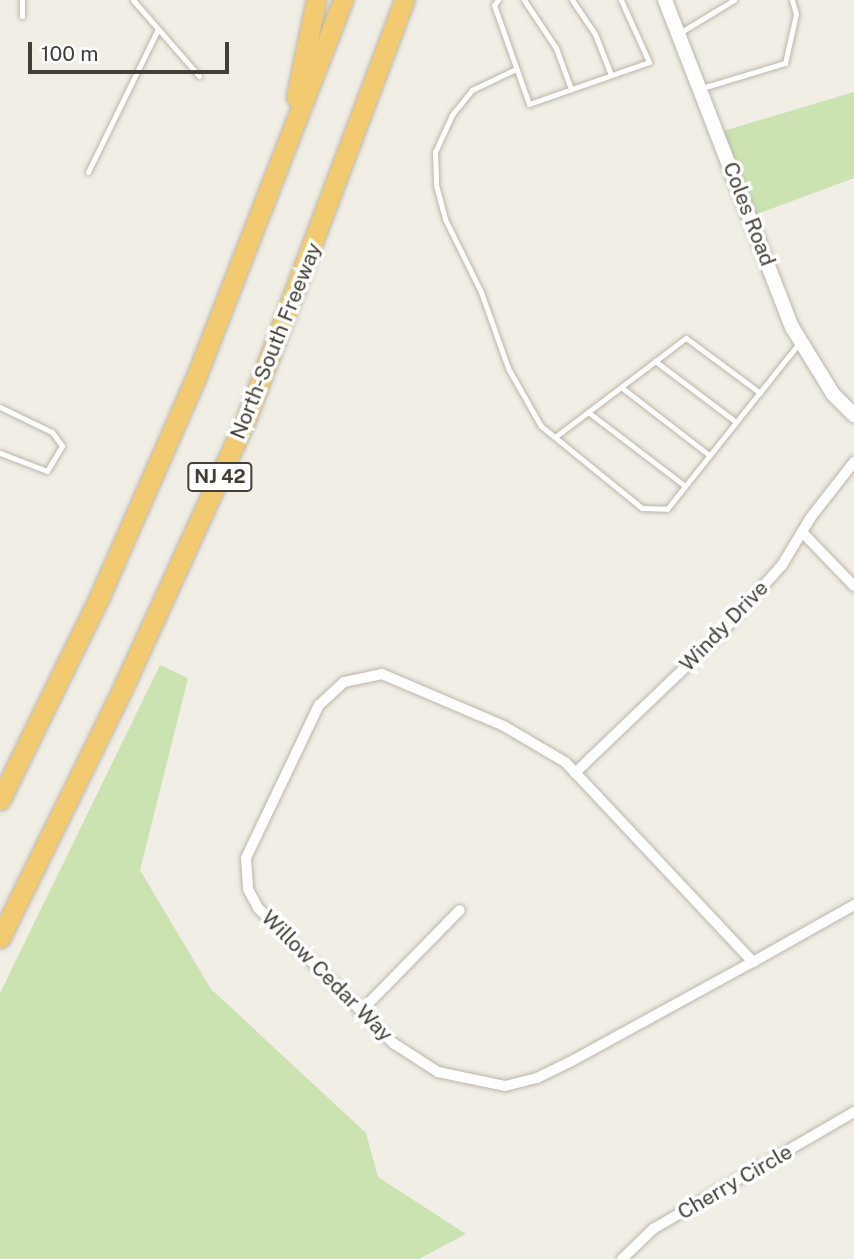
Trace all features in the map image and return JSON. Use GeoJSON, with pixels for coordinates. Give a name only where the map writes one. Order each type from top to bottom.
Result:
{"type":"FeatureCollection","features":[{"type":"Feature","properties":{"kind":"highway"},"geometry":{"type":"LineString","coordinates":[[282,163],[316,0]]}},
{"type":"Feature","properties":{"kind":"highway","name":"NJ 42"},"geometry":{"type":"LineString","coordinates":[[0,800],[115,562],[196,377],[282,163],[342,0]]}},
{"type":"Feature","properties":{"kind":"highway","name":"North-South Freeway"},"geometry":{"type":"LineString","coordinates":[[0,938],[121,692],[246,419],[404,0]]}},
{"type":"Feature","properties":{"kind":"street","name":"Coles Road"},"geometry":{"type":"LineString","coordinates":[[665,0],[681,32],[799,343],[833,394],[854,415]]}},
{"type":"Feature","properties":{"kind":"street","name":"Windy Drive"},"geometry":{"type":"LineString","coordinates":[[575,773],[723,631],[782,565],[802,532],[854,462]]}},
{"type":"Feature","properties":{"kind":"street"},"geometry":{"type":"LineString","coordinates":[[802,532],[854,586]]}},
{"type":"Feature","properties":{"kind":"street","name":"Willow Cedar Way"},"geometry":{"type":"LineString","coordinates":[[752,962],[575,773],[504,726],[382,674],[344,682],[319,705],[246,858],[248,889],[258,908],[393,1043],[438,1072],[505,1086],[559,1068],[752,962],[854,905]]}},
{"type":"Feature","properties":{"kind":"street"},"geometry":{"type":"LineString","coordinates":[[361,1011],[460,911]]}},
{"type":"Feature","properties":{"kind":"street","name":"Cherry Circle"},"geometry":{"type":"LineString","coordinates":[[622,1259],[653,1229],[854,1112]]}},
{"type":"Feature","properties":{"kind":"lane"},"geometry":{"type":"LineString","coordinates":[[22,0],[22,16]]}},
{"type":"Feature","properties":{"kind":"lane"},"geometry":{"type":"LineString","coordinates":[[133,0],[199,76]]}},
{"type":"Feature","properties":{"kind":"lane"},"geometry":{"type":"LineString","coordinates":[[498,0],[494,5],[528,104],[649,62],[621,0]]}},
{"type":"Feature","properties":{"kind":"lane"},"geometry":{"type":"LineString","coordinates":[[524,0],[556,48],[571,89]]}},
{"type":"Feature","properties":{"kind":"lane"},"geometry":{"type":"LineString","coordinates":[[572,0],[595,34],[611,75]]}},
{"type":"Feature","properties":{"kind":"lane"},"geometry":{"type":"LineString","coordinates":[[681,32],[734,0]]}},
{"type":"Feature","properties":{"kind":"lane"},"geometry":{"type":"LineString","coordinates":[[702,88],[785,63],[796,14],[792,0]]}},
{"type":"Feature","properties":{"kind":"lane"},"geometry":{"type":"LineString","coordinates":[[88,172],[158,29]]}},
{"type":"Feature","properties":{"kind":"lane"},"geometry":{"type":"LineString","coordinates":[[516,69],[472,90],[452,115],[435,152],[436,185],[445,219],[481,292],[508,368],[533,417],[642,508],[667,509],[799,343]]}},
{"type":"Feature","properties":{"kind":"lane"},"geometry":{"type":"LineString","coordinates":[[555,437],[686,338],[760,393]]}},
{"type":"Feature","properties":{"kind":"lane"},"geometry":{"type":"LineString","coordinates":[[655,361],[736,422]]}},
{"type":"Feature","properties":{"kind":"lane"},"geometry":{"type":"LineString","coordinates":[[621,387],[709,455]]}},
{"type":"Feature","properties":{"kind":"lane"},"geometry":{"type":"LineString","coordinates":[[0,407],[52,432],[62,446],[47,471],[0,453]]}},
{"type":"Feature","properties":{"kind":"lane"},"geometry":{"type":"LineString","coordinates":[[588,412],[685,486]]}},
{"type":"Feature","properties":{"kind":"green space"},"geometry":{"type":"Polygon","coordinates":[[[854,92],[854,178],[749,217],[720,132],[854,92]]]}},
{"type":"Feature","properties":{"kind":"green space"},"geometry":{"type":"Polygon","coordinates":[[[160,665],[188,678],[140,870],[211,989],[366,1133],[378,1177],[466,1234],[419,1259],[0,1259],[0,993],[160,665]]]}}]}
